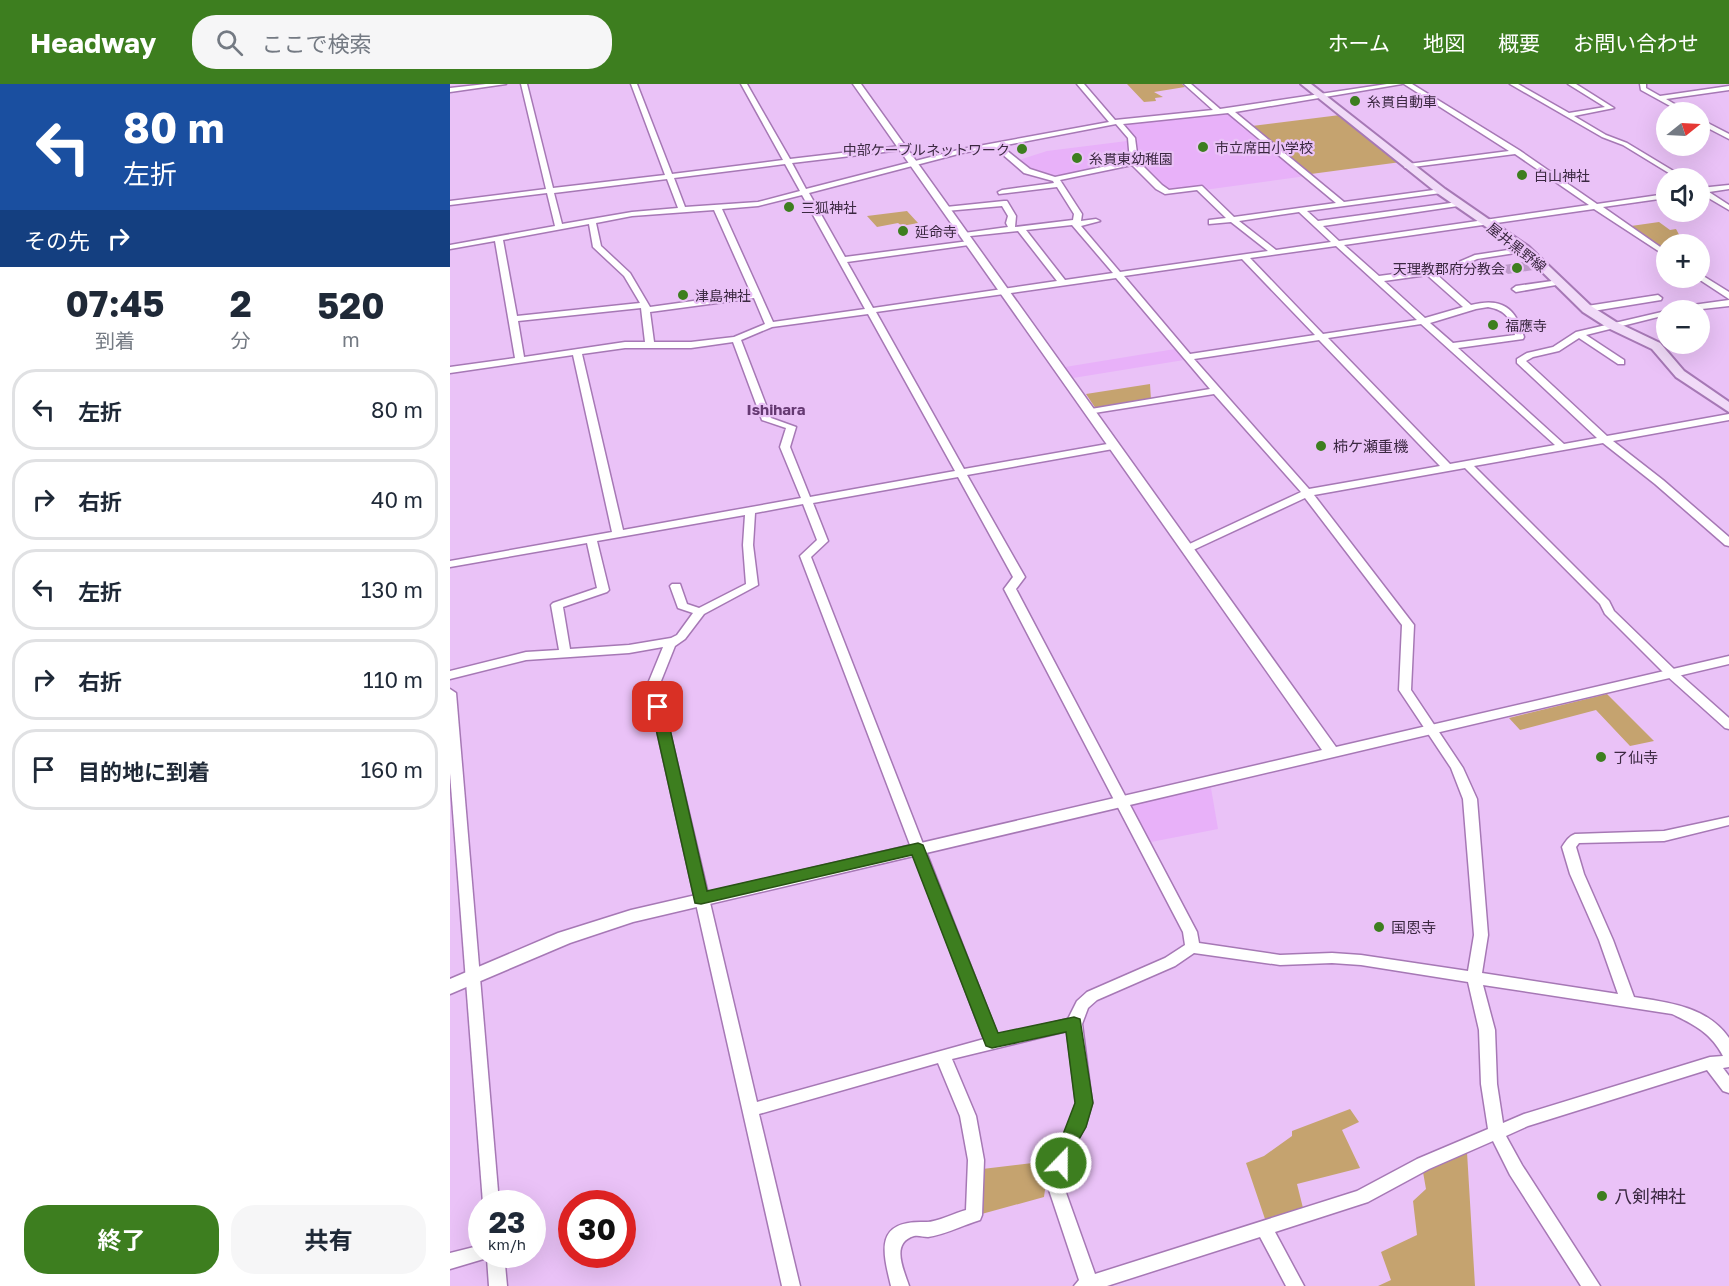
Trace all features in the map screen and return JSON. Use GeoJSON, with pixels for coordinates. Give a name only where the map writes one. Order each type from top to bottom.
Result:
{"type":"FeatureCollection","features":[{"type":"Feature","properties":{"kind":"main road","name":"屋井黒野線"},"geometry":{"type":"LineString","coordinates":[[1305,84],[1458,204],[1525,249],[1587,309],[1612,325],[1656,346],[1680,374],[1729,408]]}},
{"type":"Feature","properties":{"kind":"street"},"geometry":{"type":"LineString","coordinates":[[450,90],[503,84]]}},
{"type":"Feature","properties":{"kind":"street"},"geometry":{"type":"LineString","coordinates":[[524,84],[559,228]]}},
{"type":"Feature","properties":{"kind":"street"},"geometry":{"type":"LineString","coordinates":[[634,84],[682,209]]}},
{"type":"Feature","properties":{"kind":"street"},"geometry":{"type":"LineString","coordinates":[[744,84],[1019,577],[1010,589],[1190,932],[1192,946]]}},
{"type":"Feature","properties":{"kind":"street"},"geometry":{"type":"LineString","coordinates":[[857,84],[1332,753]]}},
{"type":"Feature","properties":{"kind":"street"},"geometry":{"type":"LineString","coordinates":[[1080,84],[1113,122],[1118,122],[1131,138],[1134,162],[1159,187],[1168,192],[1199,188],[1232,219],[1274,252]]}},
{"type":"Feature","properties":{"kind":"street"},"geometry":{"type":"LineString","coordinates":[[1187,84],[1218,111]]}},
{"type":"Feature","properties":{"kind":"street"},"geometry":{"type":"LineString","coordinates":[[450,247],[592,221],[682,209],[758,204],[996,145],[1118,122],[1229,110],[1399,84]]}},
{"type":"Feature","properties":{"kind":"street"},"geometry":{"type":"LineString","coordinates":[[1407,84],[1516,152],[1656,247]]}},
{"type":"Feature","properties":{"kind":"street"},"geometry":{"type":"LineString","coordinates":[[1513,84],[1604,136],[1625,144],[1665,168]]}},
{"type":"Feature","properties":{"kind":"street"},"geometry":{"type":"LineString","coordinates":[[1569,115],[1611,108],[1571,84]]}},
{"type":"Feature","properties":{"kind":"street"},"geometry":{"type":"LineString","coordinates":[[1643,84],[1643,89],[1666,102]]}},
{"type":"Feature","properties":{"kind":"street"},"geometry":{"type":"LineString","coordinates":[[1658,98],[1729,88]]}},
{"type":"Feature","properties":{"kind":"street"},"geometry":{"type":"LineString","coordinates":[[1229,110],[1343,205]]}},
{"type":"Feature","properties":{"kind":"street"},"geometry":{"type":"LineString","coordinates":[[1710,127],[1729,137]]}},
{"type":"Feature","properties":{"kind":"street"},"geometry":{"type":"LineString","coordinates":[[996,145],[1027,171],[1057,182],[1078,214],[1075,223]]}},
{"type":"Feature","properties":{"kind":"street"},"geometry":{"type":"LineString","coordinates":[[450,203],[901,148]]}},
{"type":"Feature","properties":{"kind":"street"},"geometry":{"type":"LineString","coordinates":[[1408,166],[1516,152]]}},
{"type":"Feature","properties":{"kind":"street"},"geometry":{"type":"LineString","coordinates":[[1002,192],[1057,182],[1134,162]]}},
{"type":"Feature","properties":{"kind":"street"},"geometry":{"type":"LineString","coordinates":[[1710,190],[1729,187]]}},
{"type":"Feature","properties":{"kind":"street"},"geometry":{"type":"LineString","coordinates":[[1212,222],[1441,191]]}},
{"type":"Feature","properties":{"kind":"street"},"geometry":{"type":"LineString","coordinates":[[450,370],[625,345],[691,345],[736,339],[770,325],[1118,273],[1656,197]]}},
{"type":"Feature","properties":{"kind":"street"},"geometry":{"type":"LineString","coordinates":[[1710,197],[1729,208]]}},
{"type":"Feature","properties":{"kind":"street"},"geometry":{"type":"LineString","coordinates":[[946,209],[1004,203],[1012,216],[1010,223],[1062,282]]}},
{"type":"Feature","properties":{"kind":"street"},"geometry":{"type":"LineString","coordinates":[[1317,224],[1458,204]]}},
{"type":"Feature","properties":{"kind":"street"},"geometry":{"type":"LineString","coordinates":[[717,207],[770,325]]}},
{"type":"Feature","properties":{"kind":"street"},"geometry":{"type":"LineString","coordinates":[[1301,210],[1562,447]]}},
{"type":"Feature","properties":{"kind":"street"},"geometry":{"type":"LineString","coordinates":[[592,221],[597,247],[627,275],[646,307],[650,345]]}},
{"type":"Feature","properties":{"kind":"street"},"geometry":{"type":"LineString","coordinates":[[842,260],[1017,229],[1096,221]]}},
{"type":"Feature","properties":{"kind":"street"},"geometry":{"type":"LineString","coordinates":[[1075,223],[1216,391],[1307,493],[1408,625],[1405,690],[1457,768],[1470,799],[1472,810],[1480,935],[1474,977],[1487,1030],[1489,1084],[1497,1133],[1516,1170],[1592,1286]]}},
{"type":"Feature","properties":{"kind":"street"},"geometry":{"type":"LineString","coordinates":[[499,239],[520,360]]}},
{"type":"Feature","properties":{"kind":"street"},"geometry":{"type":"LineString","coordinates":[[1378,279],[1430,273],[1449,269],[1476,257],[1525,249]]}},
{"type":"Feature","properties":{"kind":"street"},"geometry":{"type":"LineString","coordinates":[[1243,256],[1448,468]]}},
{"type":"Feature","properties":{"kind":"street"},"geometry":{"type":"LineString","coordinates":[[1430,273],[1468,307]]}},
{"type":"Feature","properties":{"kind":"street"},"geometry":{"type":"LineString","coordinates":[[1516,289],[1559,282]]}},
{"type":"Feature","properties":{"kind":"street"},"geometry":{"type":"LineString","coordinates":[[1710,283],[1729,296]]}},
{"type":"Feature","properties":{"kind":"street"},"geometry":{"type":"LineString","coordinates":[[513,319],[756,295]]}},
{"type":"Feature","properties":{"kind":"street"},"geometry":{"type":"LineString","coordinates":[[1587,309],[1658,298]]}},
{"type":"Feature","properties":{"kind":"street"},"geometry":{"type":"LineString","coordinates":[[1710,306],[1729,303]]}},
{"type":"Feature","properties":{"kind":"street"},"geometry":{"type":"LineString","coordinates":[[1189,357],[1437,319],[1468,307],[1501,306],[1518,322],[1520,337]]}},
{"type":"Feature","properties":{"kind":"street"},"geometry":{"type":"LineString","coordinates":[[1656,315],[1579,334],[1556,349],[1541,352],[1520,361],[1604,439],[1729,543]]}},
{"type":"Feature","properties":{"kind":"street"},"geometry":{"type":"LineString","coordinates":[[1579,334],[1608,349],[1621,362]]}},
{"type":"Feature","properties":{"kind":"street"},"geometry":{"type":"LineString","coordinates":[[1452,346],[1520,337],[1541,352]]}},
{"type":"Feature","properties":{"kind":"street"},"geometry":{"type":"LineString","coordinates":[[736,339],[767,420],[792,427],[785,447],[823,541],[805,556],[992,1041]]}},
{"type":"Feature","properties":{"kind":"street"},"geometry":{"type":"LineString","coordinates":[[577,351],[618,533]]}},
{"type":"Feature","properties":{"kind":"street"},"geometry":{"type":"LineString","coordinates":[[1091,412],[1216,391]]}},
{"type":"Feature","properties":{"kind":"street"},"geometry":{"type":"LineString","coordinates":[[1187,549],[1307,493],[1729,417]]}},
{"type":"Feature","properties":{"kind":"street"},"geometry":{"type":"LineString","coordinates":[[450,564],[1113,446]]}},
{"type":"Feature","properties":{"kind":"street"},"geometry":{"type":"LineString","coordinates":[[1467,464],[1671,673],[1729,725]]}},
{"type":"Feature","properties":{"kind":"street"},"geometry":{"type":"LineString","coordinates":[[750,510],[748,545],[752,585],[700,612],[676,641],[670,644],[653,686],[791,1286]]}},
{"type":"Feature","properties":{"kind":"street"},"geometry":{"type":"LineString","coordinates":[[566,654],[557,605],[603,590],[591,538]]}},
{"type":"Feature","properties":{"kind":"street"},"geometry":{"type":"LineString","coordinates":[[676,586],[682,606],[700,612]]}},
{"type":"Feature","properties":{"kind":"street"},"geometry":{"type":"LineString","coordinates":[[450,675],[526,656],[629,649],[676,641]]}},
{"type":"Feature","properties":{"kind":"street"},"geometry":{"type":"LineString","coordinates":[[450,987],[591,928],[701,898],[1121,803],[1508,710],[1729,660]]}},
{"type":"Feature","properties":{"kind":"street"},"geometry":{"type":"LineString","coordinates":[[450,693],[456,824],[473,977],[490,1190]]}},
{"type":"Feature","properties":{"kind":"street"},"geometry":{"type":"LineString","coordinates":[[1628,1001],[1606,940],[1577,874],[1569,847],[1575,839],[1664,836],[1729,821]]}},
{"type":"Feature","properties":{"kind":"street"},"geometry":{"type":"LineString","coordinates":[[1729,1053],[1724,1039],[1717,1030],[1674,1009],[1360,960],[1332,958],[1280,960],[1192,946],[1170,962],[1092,996],[1082,1005],[1074,1024],[1084,1103],[1077,1127],[1065,1147],[1057,1190],[1087,1285],[1362,1197],[1423,1164],[1524,1121],[1710,1063],[1729,1061]]}},
{"type":"Feature","properties":{"kind":"street"},"geometry":{"type":"LineString","coordinates":[[750,1110],[943,1057],[992,1041],[1074,1024]]}},
{"type":"Feature","properties":{"kind":"street"},"geometry":{"type":"LineString","coordinates":[[900,1286],[892,1247],[892,1240],[898,1234],[919,1227],[926,1230],[974,1215],[976,1160],[968,1116],[943,1057]]}},
{"type":"Feature","properties":{"kind":"street"},"geometry":{"type":"LineString","coordinates":[[1710,1063],[1729,1087]]}},
{"type":"Feature","properties":{"kind":"street"},"geometry":{"type":"LineString","coordinates":[[1265,1229],[1295,1286]]}},
{"type":"Feature","properties":{"kind":"street"},"geometry":{"type":"LineString","coordinates":[[450,1261],[468,1256]]}},
{"type":"Feature","properties":{"kind":"street"},"geometry":{"type":"LineString","coordinates":[[496,1268],[498,1286]]}},
{"type":"Feature","properties":{"kind":"shaded area"},"geometry":{"type":"Polygon","coordinates":[[[1127,84],[1182,84],[1185,87],[1154,92],[1163,97],[1155,98],[1156,101],[1144,102],[1127,84]]]}},
{"type":"Feature","properties":{"kind":"shaded area","name":"市立席田小学校"},"geometry":{"type":"Polygon","coordinates":[[[1228,111],[1243,124],[1240,126],[1245,130],[1251,130],[1306,176],[1204,190],[1165,189],[1144,171],[1135,156],[1124,125],[1228,111]]]}},
{"type":"Feature","properties":{"kind":"shaded area"},"geometry":{"type":"Polygon","coordinates":[[[1340,115],[1401,162],[1311,174],[1252,126],[1340,115]]]}},
{"type":"Feature","properties":{"kind":"shaded area","name":"糸貫東幼稚園"},"geometry":{"type":"Polygon","coordinates":[[[1127,141],[1128,156],[1131,160],[1129,162],[1054,176],[1029,169],[1019,160],[1047,151],[1127,141]]]}},
{"type":"Feature","properties":{"kind":"shaded area"},"geometry":{"type":"Polygon","coordinates":[[[907,211],[918,223],[902,226],[898,223],[877,227],[867,216],[907,211]]]}},
{"type":"Feature","properties":{"kind":"shaded area"},"geometry":{"type":"Polygon","coordinates":[[[1659,222],[1670,230],[1676,229],[1679,234],[1656,234],[1656,244],[1631,226],[1659,222]]]}},
{"type":"Feature","properties":{"kind":"shaded area"},"geometry":{"type":"Polygon","coordinates":[[[1175,349],[1184,360],[1073,378],[1065,367],[1175,349]]]}},
{"type":"Feature","properties":{"kind":"shaded area"},"geometry":{"type":"Polygon","coordinates":[[[1150,384],[1151,400],[1096,409],[1086,394],[1150,384]]]}},
{"type":"Feature","properties":{"kind":"shaded area"},"geometry":{"type":"Polygon","coordinates":[[[1607,694],[1654,741],[1630,746],[1596,710],[1520,730],[1509,718],[1607,694]]]}},
{"type":"Feature","properties":{"kind":"shaded area"},"geometry":{"type":"Polygon","coordinates":[[[1211,788],[1218,829],[1151,842],[1131,804],[1211,788]]]}},
{"type":"Feature","properties":{"kind":"shaded area"},"geometry":{"type":"Polygon","coordinates":[[[1350,1109],[1359,1122],[1342,1130],[1360,1168],[1297,1184],[1303,1208],[1265,1219],[1246,1163],[1264,1156],[1292,1136],[1292,1131],[1350,1109]]]}},
{"type":"Feature","properties":{"kind":"shaded area"},"geometry":{"type":"Polygon","coordinates":[[[1467,1152],[1475,1286],[1378,1286],[1391,1280],[1381,1252],[1417,1235],[1413,1201],[1426,1189],[1423,1172],[1467,1152]]]}},
{"type":"Feature","properties":{"kind":"shaded area"},"geometry":{"type":"Polygon","coordinates":[[[1049,1161],[1044,1197],[978,1215],[974,1170],[1049,1161]]]}},
{"type":"Feature","properties":{"kind":"building","name":"天理教郡府分教会"},"geometry":{"type":"Polygon","coordinates":[[[1523,262],[1533,270],[1508,274],[1498,266],[1523,262]]]}},
{"type":"Feature","properties":{"kind":"place","name":"糸貫自動車"},"geometry":{"type":"Point","coordinates":[1355,101]}},
{"type":"Feature","properties":{"kind":"place","name":"市立席田小学校"},"geometry":{"type":"Point","coordinates":[1203,147]}},
{"type":"Feature","properties":{"kind":"place","name":"中部ケーブルネットワーク"},"geometry":{"type":"Point","coordinates":[1022,149]}},
{"type":"Feature","properties":{"kind":"place","name":"糸貫東幼稚園"},"geometry":{"type":"Point","coordinates":[1077,158]}},
{"type":"Feature","properties":{"kind":"place","name":"白山神社"},"geometry":{"type":"Point","coordinates":[1522,175]}},
{"type":"Feature","properties":{"kind":"place","name":"三狐神社"},"geometry":{"type":"Point","coordinates":[789,207]}},
{"type":"Feature","properties":{"kind":"place","name":"延命寺"},"geometry":{"type":"Point","coordinates":[903,231]}},
{"type":"Feature","properties":{"kind":"place","name":"天理教郡府分教会"},"geometry":{"type":"Point","coordinates":[1517,268]}},
{"type":"Feature","properties":{"kind":"place","name":"津島神社"},"geometry":{"type":"Point","coordinates":[683,295]}},
{"type":"Feature","properties":{"kind":"place","name":"福應寺"},"geometry":{"type":"Point","coordinates":[1493,325]}},
{"type":"Feature","properties":{"kind":"place","name":"柿ケ瀬重機"},"geometry":{"type":"Point","coordinates":[1321,446]}},
{"type":"Feature","properties":{"kind":"place","name":"了仙寺"},"geometry":{"type":"Point","coordinates":[1601,757]}},
{"type":"Feature","properties":{"kind":"place","name":"国恩寺"},"geometry":{"type":"Point","coordinates":[1379,927]}},
{"type":"Feature","properties":{"kind":"place","name":"八剣神社"},"geometry":{"type":"Point","coordinates":[1602,1196]}},
{"type":"Feature","properties":{"kind":"district","name":"Ishihara"},"geometry":{"type":"Point","coordinates":[776,409]}},
{"type":"Feature","properties":{"kind":"route"},"geometry":{"type":"LineString","coordinates":[[658,707],[701,898],[918,849],[992,1041],[1074,1024],[1084,1103],[1077,1127],[1065,1147],[1061,1163]]}}]}
